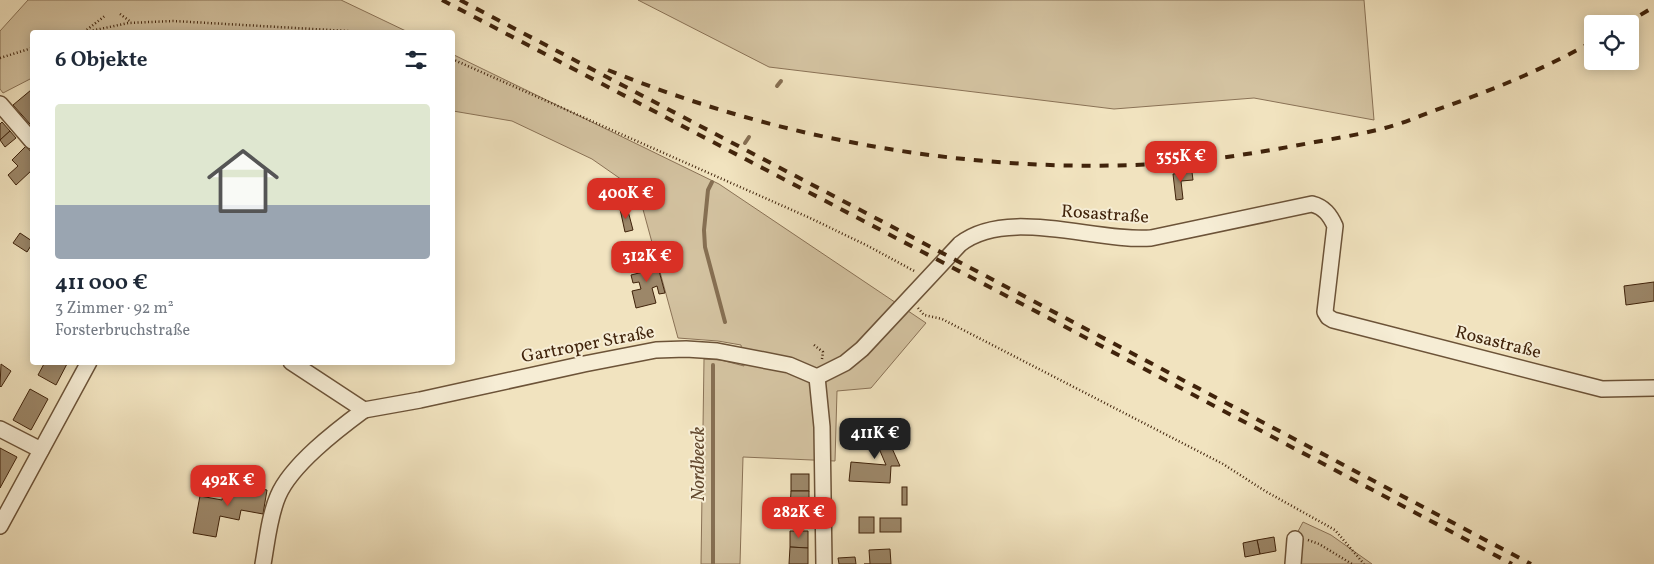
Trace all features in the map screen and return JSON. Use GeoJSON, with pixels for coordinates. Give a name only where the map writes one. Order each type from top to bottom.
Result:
{"type":"FeatureCollection","features":[{"type":"Feature","properties":{"kind":"street"},"geometry":{"type":"LineString","coordinates":[[0,104],[30,139]]}},
{"type":"Feature","properties":{"kind":"street","name":"Rosastraße"},"geometry":{"type":"LineString","coordinates":[[817,377],[845,363],[862,349],[960,244],[982,231],[1021,227],[1112,237],[1151,238],[1312,204],[1319,206],[1325,211],[1331,217],[1335,226],[1325,312],[1333,320],[1602,389],[1654,388]]}},
{"type":"Feature","properties":{"kind":"street","name":"Gartroper Straße"},"geometry":{"type":"LineString","coordinates":[[364,410],[656,350],[717,351],[789,365],[817,377]]}},
{"type":"Feature","properties":{"kind":"street"},"geometry":{"type":"LineString","coordinates":[[0,526],[87,365]]}},
{"type":"Feature","properties":{"kind":"street"},"geometry":{"type":"LineString","coordinates":[[263,564],[275,503],[282,488],[302,463],[323,443],[364,410],[296,365]]}},
{"type":"Feature","properties":{"kind":"street"},"geometry":{"type":"LineString","coordinates":[[817,377],[822,427],[824,564]]}},
{"type":"Feature","properties":{"kind":"street"},"geometry":{"type":"LineString","coordinates":[[0,429],[41,450]]}},
{"type":"Feature","properties":{"kind":"street"},"geometry":{"type":"LineString","coordinates":[[1293,564],[1295,539]]}},
{"type":"Feature","properties":{"kind":"path"},"geometry":{"type":"LineString","coordinates":[[120,14],[132,23]]}},
{"type":"Feature","properties":{"kind":"path"},"geometry":{"type":"LineString","coordinates":[[87,30],[106,15]]}},
{"type":"Feature","properties":{"kind":"path"},"geometry":{"type":"LineString","coordinates":[[93,30],[132,23],[173,22],[330,30]]}},
{"type":"Feature","properties":{"kind":"path"},"geometry":{"type":"LineString","coordinates":[[0,58],[30,49]]}},
{"type":"Feature","properties":{"kind":"path"},"geometry":{"type":"LineString","coordinates":[[455,60],[810,218],[928,278]]}},
{"type":"Feature","properties":{"kind":"path"},"geometry":{"type":"LineString","coordinates":[[919,304],[918,309],[924,315],[942,319],[1223,464],[1265,491],[1335,530],[1364,564]]}},
{"type":"Feature","properties":{"kind":"path"},"geometry":{"type":"LineString","coordinates":[[1295,539],[1311,540],[1352,564]]}},
{"type":"Feature","properties":{"kind":"shaded area"},"geometry":{"type":"Polygon","coordinates":[[[28,0],[341,0],[404,30],[30,30],[30,79],[3,93],[0,89],[0,31],[28,0]]]}},
{"type":"Feature","properties":{"kind":"shaded area"},"geometry":{"type":"Polygon","coordinates":[[[638,0],[1364,0],[1374,120],[1254,98],[1114,109],[769,67],[638,0]]]}},
{"type":"Feature","properties":{"kind":"shaded area"},"geometry":{"type":"Polygon","coordinates":[[[455,55],[719,184],[926,323],[871,388],[837,391],[835,461],[743,457],[740,564],[701,564],[704,359],[721,360],[744,366],[741,345],[678,338],[638,191],[592,159],[512,121],[455,111],[455,55]]]}},
{"type":"Feature","properties":{"kind":"shaded area"},"geometry":{"type":"Polygon","coordinates":[[[1303,522],[1331,535],[1372,564],[1301,564],[1296,535],[1303,522]]]}},
{"type":"Feature","properties":{"kind":"building"},"geometry":{"type":"Polygon","coordinates":[[[30,91],[30,124],[13,105],[30,91]]]}},
{"type":"Feature","properties":{"kind":"building"},"geometry":{"type":"Polygon","coordinates":[[[2,122],[10,131],[0,140],[0,124],[2,122]]]}},
{"type":"Feature","properties":{"kind":"building"},"geometry":{"type":"Polygon","coordinates":[[[10,131],[16,138],[5,147],[0,140],[10,131]]]}},
{"type":"Feature","properties":{"kind":"building"},"geometry":{"type":"Polygon","coordinates":[[[26,146],[30,151],[30,172],[16,185],[8,175],[18,166],[12,160],[26,146]]]}},
{"type":"Feature","properties":{"kind":"building"},"geometry":{"type":"Polygon","coordinates":[[[1192,172],[1193,180],[1181,181],[1183,199],[1176,200],[1173,174],[1192,172]]]}},
{"type":"Feature","properties":{"kind":"building"},"geometry":{"type":"Polygon","coordinates":[[[627,207],[633,230],[625,232],[620,209],[627,207]]]}},
{"type":"Feature","properties":{"kind":"building"},"geometry":{"type":"Polygon","coordinates":[[[20,233],[30,240],[30,247],[27,252],[13,243],[20,233]]]}},
{"type":"Feature","properties":{"kind":"building"},"geometry":{"type":"Polygon","coordinates":[[[655,256],[665,293],[659,294],[657,286],[652,288],[656,303],[636,308],[632,291],[641,289],[639,282],[633,283],[631,275],[643,272],[640,260],[655,256]]]}},
{"type":"Feature","properties":{"kind":"building"},"geometry":{"type":"Polygon","coordinates":[[[1654,282],[1654,301],[1626,305],[1624,286],[1654,282]]]}},
{"type":"Feature","properties":{"kind":"building"},"geometry":{"type":"Polygon","coordinates":[[[1,364],[11,371],[1,387],[0,386],[1,364]]]}},
{"type":"Feature","properties":{"kind":"building"},"geometry":{"type":"Polygon","coordinates":[[[43,365],[66,365],[56,385],[38,375],[43,365]]]}},
{"type":"Feature","properties":{"kind":"building"},"geometry":{"type":"Polygon","coordinates":[[[30,389],[48,399],[31,430],[13,420],[30,389]]]}},
{"type":"Feature","properties":{"kind":"building"},"geometry":{"type":"Polygon","coordinates":[[[882,426],[900,466],[891,466],[890,483],[849,481],[851,462],[886,465],[875,439],[864,444],[860,435],[882,426]]]}},
{"type":"Feature","properties":{"kind":"building"},"geometry":{"type":"Polygon","coordinates":[[[0,448],[17,457],[0,488],[0,448]]]}},
{"type":"Feature","properties":{"kind":"building"},"geometry":{"type":"Polygon","coordinates":[[[791,474],[809,474],[809,491],[791,491],[791,474]]]}},
{"type":"Feature","properties":{"kind":"building"},"geometry":{"type":"Polygon","coordinates":[[[225,483],[267,490],[263,514],[241,510],[239,520],[220,516],[216,537],[193,533],[200,496],[222,500],[225,483]]]}},
{"type":"Feature","properties":{"kind":"building"},"geometry":{"type":"Polygon","coordinates":[[[902,487],[907,487],[907,505],[902,505],[902,487]]]}},
{"type":"Feature","properties":{"kind":"building"},"geometry":{"type":"Polygon","coordinates":[[[791,491],[809,491],[809,508],[790,508],[791,491]]]}},
{"type":"Feature","properties":{"kind":"building"},"geometry":{"type":"Polygon","coordinates":[[[859,517],[874,517],[874,533],[859,533],[859,517]]]}},
{"type":"Feature","properties":{"kind":"building"},"geometry":{"type":"Polygon","coordinates":[[[880,518],[901,518],[901,532],[880,532],[880,518]]]}},
{"type":"Feature","properties":{"kind":"building"},"geometry":{"type":"Polygon","coordinates":[[[790,531],[808,531],[808,548],[790,547],[790,531]]]}},
{"type":"Feature","properties":{"kind":"building"},"geometry":{"type":"Polygon","coordinates":[[[1274,537],[1276,551],[1260,554],[1257,540],[1274,537]]]}},
{"type":"Feature","properties":{"kind":"building"},"geometry":{"type":"Polygon","coordinates":[[[1257,540],[1260,554],[1245,557],[1243,543],[1257,540]]]}},
{"type":"Feature","properties":{"kind":"building"},"geometry":{"type":"Polygon","coordinates":[[[790,547],[808,548],[808,564],[789,564],[790,547]]]}},
{"type":"Feature","properties":{"kind":"building"},"geometry":{"type":"Polygon","coordinates":[[[890,549],[891,564],[870,564],[869,550],[890,549]]]}},
{"type":"Feature","properties":{"kind":"building"},"geometry":{"type":"Polygon","coordinates":[[[855,557],[856,564],[839,564],[838,558],[855,557]]]}},
{"type":"Feature","properties":{"kind":"waterway","name":"Nordbeeck"},"geometry":{"type":"LineString","coordinates":[[777,86],[781,81]]}},
{"type":"Feature","properties":{"kind":"waterway","name":"Nordbeeck"},"geometry":{"type":"LineString","coordinates":[[745,143],[749,137]]}},
{"type":"Feature","properties":{"kind":"waterway","name":"Nordbeeck"},"geometry":{"type":"LineString","coordinates":[[712,182],[708,190],[704,230],[705,247],[725,322]]}},
{"type":"Feature","properties":{"kind":"waterway","name":"Nordbeeck"},"geometry":{"type":"LineString","coordinates":[[713,365],[713,564]]}},
{"type":"Feature","properties":{"kind":"railway"},"geometry":{"type":"LineString","coordinates":[[442,0],[1041,314],[1512,564]]}},
{"type":"Feature","properties":{"kind":"railway"},"geometry":{"type":"LineString","coordinates":[[460,0],[1531,564]]}},
{"type":"Feature","properties":{"kind":"railway"},"geometry":{"type":"LineString","coordinates":[[1639,16],[1654,7]]}},
{"type":"Feature","properties":{"kind":"railway"},"geometry":{"type":"LineString","coordinates":[[608,70],[675,95],[744,117],[814,134],[885,148],[957,158],[1029,164],[1101,166],[1173,163],[1227,157],[1385,128],[1514,80],[1584,46]]}}]}
